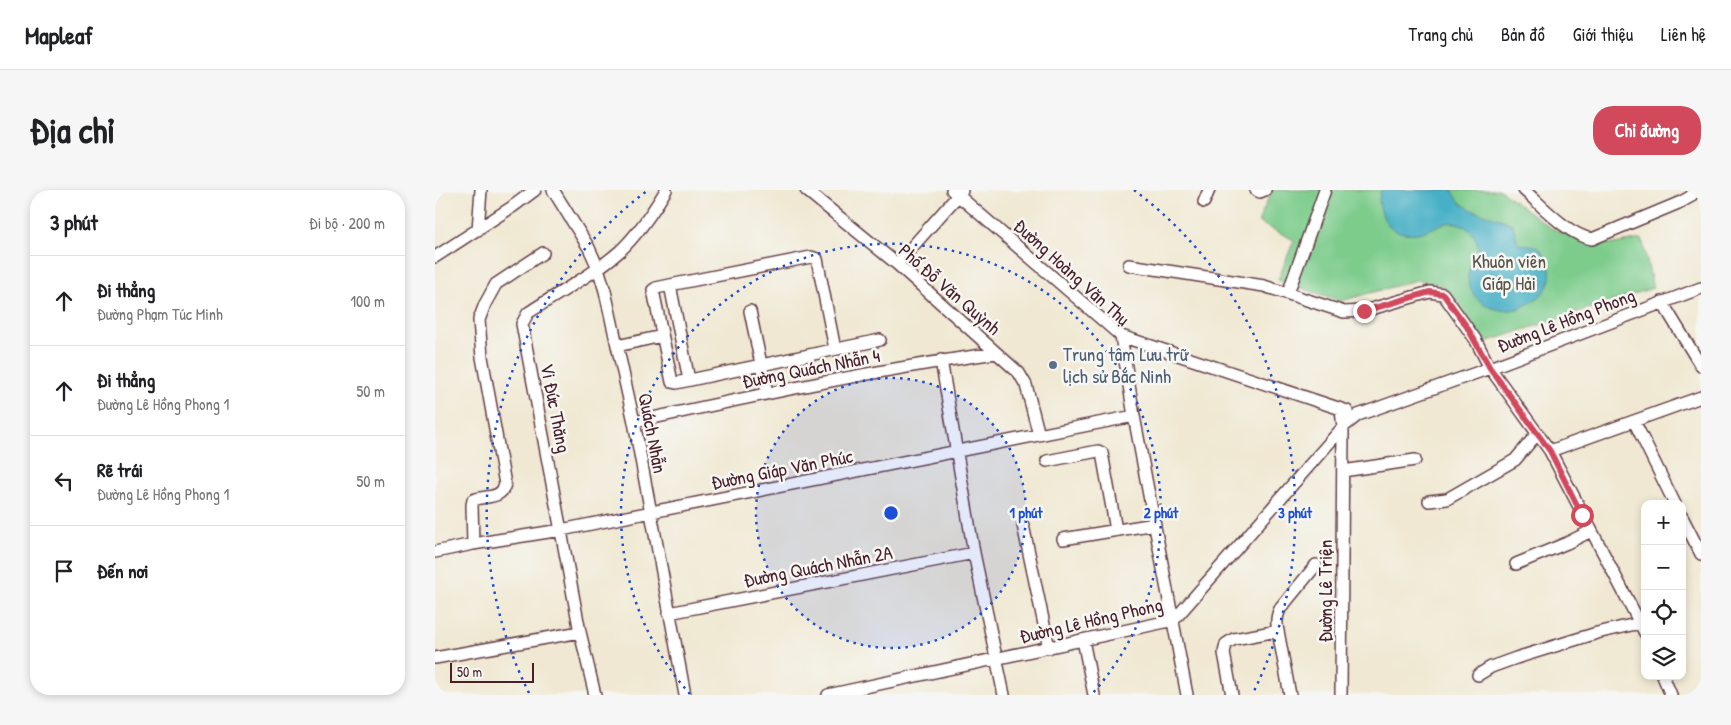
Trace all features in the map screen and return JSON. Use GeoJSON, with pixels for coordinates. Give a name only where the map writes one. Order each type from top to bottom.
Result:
{"type":"FeatureCollection","features":[{"type":"Feature","properties":{"kind":"street"},"geometry":{"type":"LineString","coordinates":[[478,230],[481,190]]}},
{"type":"Feature","properties":{"kind":"street"},"geometry":{"type":"LineString","coordinates":[[435,257],[478,230],[535,190]]}},
{"type":"Feature","properties":{"kind":"street","name":"Quách Nhẫn"},"geometry":{"type":"LineString","coordinates":[[553,190],[589,248],[605,291],[634,422],[685,695]]}},
{"type":"Feature","properties":{"kind":"street","name":"Vi Đức Thăng"},"geometry":{"type":"LineString","coordinates":[[595,695],[580,632],[522,324],[528,313],[598,268],[621,250],[656,207],[667,190]]}},
{"type":"Feature","properties":{"kind":"street","name":"Phố Đỗ Văn Quỳnh"},"geometry":{"type":"LineString","coordinates":[[806,190],[897,264],[1022,378],[1031,400],[1039,435]]}},
{"type":"Feature","properties":{"kind":"street"},"geometry":{"type":"LineString","coordinates":[[1204,202],[1209,190]]}},
{"type":"Feature","properties":{"kind":"street"},"geometry":{"type":"LineString","coordinates":[[1256,190],[1260,192],[1265,190]]}},
{"type":"Feature","properties":{"kind":"street"},"geometry":{"type":"LineString","coordinates":[[1288,293],[1325,190]]}},
{"type":"Feature","properties":{"kind":"street"},"geometry":{"type":"LineString","coordinates":[[1524,190],[1571,231],[1584,238],[1592,239],[1681,202],[1696,190]]}},
{"type":"Feature","properties":{"kind":"street"},"geometry":{"type":"LineString","coordinates":[[897,264],[958,192]]}},
{"type":"Feature","properties":{"kind":"street","name":"Đường Hoàng Văn Thụ"},"geometry":{"type":"LineString","coordinates":[[958,192],[1121,336],[1134,416],[1187,695]]}},
{"type":"Feature","properties":{"kind":"street"},"geometry":{"type":"LineString","coordinates":[[473,544],[473,500],[498,495],[504,490],[505,484],[482,357],[479,320],[487,299],[496,284],[543,254]]}},
{"type":"Feature","properties":{"kind":"street"},"geometry":{"type":"LineString","coordinates":[[835,349],[817,260],[814,257],[653,290],[672,382],[880,340]]}},
{"type":"Feature","properties":{"kind":"street"},"geometry":{"type":"LineString","coordinates":[[1129,265],[1264,286],[1331,309],[1355,313],[1430,292],[1443,294],[1459,315],[1490,368],[1550,451],[1641,626]]}},
{"type":"Feature","properties":{"kind":"street"},"geometry":{"type":"LineString","coordinates":[[670,285],[689,380]]}},
{"type":"Feature","properties":{"kind":"street","name":"Đường Lê Hồng Phong"},"geometry":{"type":"LineString","coordinates":[[828,695],[842,694],[1174,620],[1343,427],[1358,415],[1490,368],[1701,288]]}},
{"type":"Feature","properties":{"kind":"street"},"geometry":{"type":"LineString","coordinates":[[1662,302],[1701,366]]}},
{"type":"Feature","properties":{"kind":"street"},"geometry":{"type":"LineString","coordinates":[[750,311],[767,393]]}},
{"type":"Feature","properties":{"kind":"street"},"geometry":{"type":"LineString","coordinates":[[617,346],[661,336]]}},
{"type":"Feature","properties":{"kind":"street"},"geometry":{"type":"LineString","coordinates":[[1121,336],[1358,415]]}},
{"type":"Feature","properties":{"kind":"street","name":"Đường Quách Nhẫn 4"},"geometry":{"type":"LineString","coordinates":[[634,422],[767,393],[941,360],[996,353]]}},
{"type":"Feature","properties":{"kind":"street"},"geometry":{"type":"LineString","coordinates":[[941,360],[974,553],[1004,695]]}},
{"type":"Feature","properties":{"kind":"street"},"geometry":{"type":"LineString","coordinates":[[1550,451],[1701,398]]}},
{"type":"Feature","properties":{"kind":"street","name":"Đường Lê Triện"},"geometry":{"type":"LineString","coordinates":[[1341,410],[1343,427],[1341,695]]}},
{"type":"Feature","properties":{"kind":"street","name":"Đường Giáp Văn Phúc"},"geometry":{"type":"LineString","coordinates":[[435,552],[561,530],[1134,416]]}},
{"type":"Feature","properties":{"kind":"street"},"geometry":{"type":"LineString","coordinates":[[1634,421],[1673,500]]}},
{"type":"Feature","properties":{"kind":"street"},"geometry":{"type":"LineString","coordinates":[[1429,501],[1447,499],[1515,460],[1537,434]]}},
{"type":"Feature","properties":{"kind":"street"},"geometry":{"type":"LineString","coordinates":[[1047,461],[1101,452],[1116,530]]}},
{"type":"Feature","properties":{"kind":"street"},"geometry":{"type":"LineString","coordinates":[[1343,471],[1415,460]]}},
{"type":"Feature","properties":{"kind":"street"},"geometry":{"type":"LineString","coordinates":[[1063,539],[1155,524]]}},
{"type":"Feature","properties":{"kind":"street"},"geometry":{"type":"LineString","coordinates":[[1023,525],[1049,648]]}},
{"type":"Feature","properties":{"kind":"street"},"geometry":{"type":"LineString","coordinates":[[1686,525],[1701,554]]}},
{"type":"Feature","properties":{"kind":"street"},"geometry":{"type":"LineString","coordinates":[[1516,564],[1591,531]]}},
{"type":"Feature","properties":{"kind":"street","name":"Đường Quách Nhẫn 2A"},"geometry":{"type":"LineString","coordinates":[[669,613],[974,553]]}},
{"type":"Feature","properties":{"kind":"street"},"geometry":{"type":"LineString","coordinates":[[1290,695],[1277,616],[1280,609],[1316,565]]}},
{"type":"Feature","properties":{"kind":"street"},"geometry":{"type":"LineString","coordinates":[[1479,675],[1491,667],[1597,632],[1641,628]]}},
{"type":"Feature","properties":{"kind":"street"},"geometry":{"type":"LineString","coordinates":[[1232,695],[1224,653],[1226,644],[1234,639],[1278,631]]}},
{"type":"Feature","properties":{"kind":"street"},"geometry":{"type":"LineString","coordinates":[[435,658],[580,632]]}},
{"type":"Feature","properties":{"kind":"street"},"geometry":{"type":"LineString","coordinates":[[1083,640],[1093,695]]}},
{"type":"Feature","properties":{"kind":"street"},"geometry":{"type":"LineString","coordinates":[[1665,680],[1671,695]]}},
{"type":"Feature","properties":{"kind":"green space","name":"Khuôn viên Giáp Hải"},"geometry":{"type":"Polygon","coordinates":[[[1272,190],[1500,190],[1551,228],[1584,241],[1614,244],[1642,239],[1653,288],[1483,343],[1456,301],[1439,284],[1417,280],[1341,301],[1278,280],[1294,240],[1258,222],[1272,190]]]}},
{"type":"Feature","properties":{"kind":"water"},"geometry":{"type":"Polygon","coordinates":[[[1381,190],[1452,190],[1458,200],[1466,207],[1513,225],[1518,244],[1539,248],[1547,259],[1550,276],[1546,289],[1531,302],[1515,309],[1497,309],[1488,306],[1480,301],[1470,286],[1468,273],[1478,245],[1469,230],[1458,223],[1446,223],[1417,233],[1406,233],[1396,230],[1388,225],[1382,213],[1379,200],[1381,190]]]}},
{"type":"Feature","properties":{"kind":"place","name":"Trung tâm Lưu trữ lịch sử Bắc Ninh"},"geometry":{"type":"Point","coordinates":[1053,365]}},
{"type":"Feature","properties":{"kind":"route"},"geometry":{"type":"LineString","coordinates":[[1364,311],[1430,292],[1443,294],[1475,339],[1490,368],[1550,451],[1582,515]]}}]}
